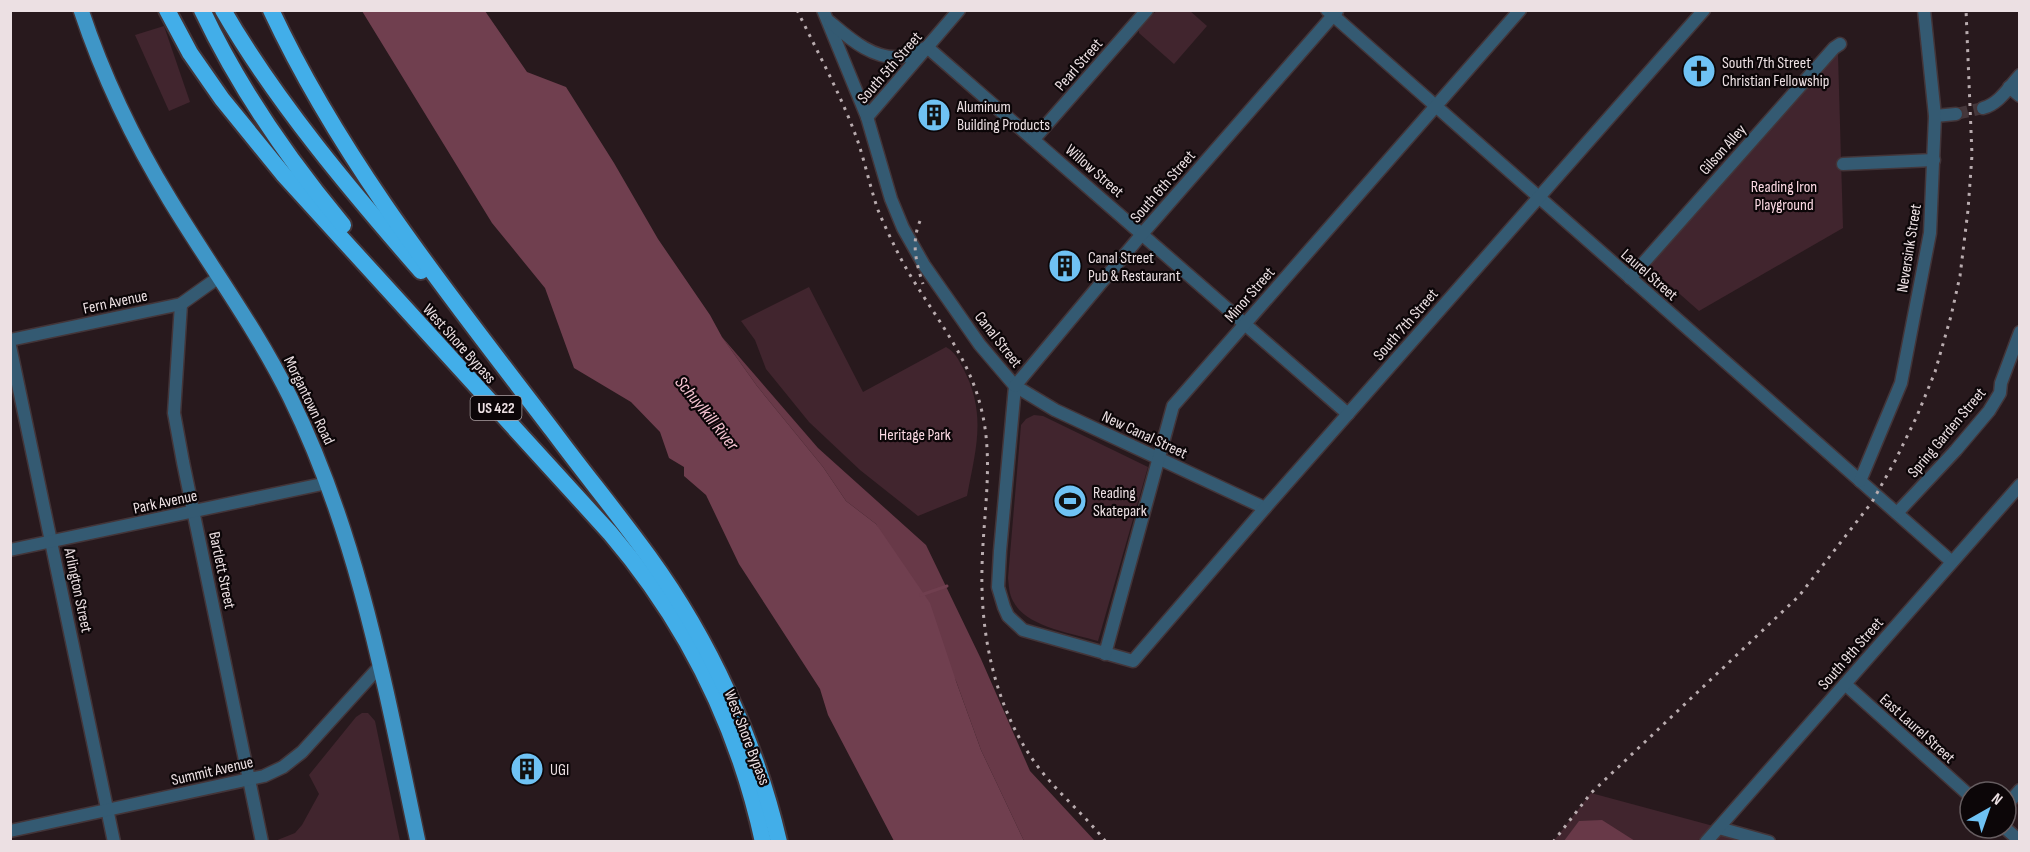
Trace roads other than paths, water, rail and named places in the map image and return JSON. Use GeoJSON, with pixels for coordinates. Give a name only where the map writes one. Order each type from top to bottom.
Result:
{"type":"FeatureCollection","features":[{"type":"Feature","properties":{"kind":"highway","name":"West Shore Bypass"},"geometry":{"type":"LineString","coordinates":[[167,10],[190,53],[222,99],[283,174],[610,533],[650,582],[695,656],[720,710],[752,794],[763,842]]}},
{"type":"Feature","properties":{"kind":"highway"},"geometry":{"type":"LineString","coordinates":[[202,10],[233,70],[283,148],[333,214],[474,385]]}},
{"type":"Feature","properties":{"kind":"highway"},"geometry":{"type":"LineString","coordinates":[[223,10],[263,71],[314,141],[403,251],[507,372]]}},
{"type":"Feature","properties":{"kind":"highway","name":"West Shore Bypass"},"geometry":{"type":"LineString","coordinates":[[271,10],[339,137],[441,284],[649,558],[695,629],[753,750],[779,842]]}},
{"type":"Feature","properties":{"kind":"main road","name":"Morgantown Road"},"geometry":{"type":"LineString","coordinates":[[81,10],[108,81],[134,136],[169,199],[256,334],[289,396],[327,483],[352,557],[380,666],[418,842]]}},
{"type":"Feature","properties":{"kind":"street","name":"South 5th Street"},"geometry":{"type":"LineString","coordinates":[[867,117],[959,10]]}},
{"type":"Feature","properties":{"kind":"street","name":"Pearl Street"},"geometry":{"type":"LineString","coordinates":[[1034,139],[1147,10]]}},
{"type":"Feature","properties":{"kind":"street","name":"Minor Street"},"geometry":{"type":"LineString","coordinates":[[1105,654],[1173,406],[1520,10]]}},
{"type":"Feature","properties":{"kind":"street","name":"South 7th Street"},"geometry":{"type":"LineString","coordinates":[[1133,661],[1704,10]]}},
{"type":"Feature","properties":{"kind":"street","name":"Neversink Street"},"geometry":{"type":"LineString","coordinates":[[1860,481],[1900,383],[1930,233],[1935,116],[1924,10]]}},
{"type":"Feature","properties":{"kind":"street","name":"Laurel Street"},"geometry":{"type":"LineString","coordinates":[[1332,12],[1435,106],[1952,562]]}},
{"type":"Feature","properties":{"kind":"street","name":"South 6th Street"},"geometry":{"type":"LineString","coordinates":[[1015,386],[1332,12]]}},
{"type":"Feature","properties":{"kind":"street"},"geometry":{"type":"LineString","coordinates":[[825,15],[855,43],[870,51],[899,57],[927,47]]}},
{"type":"Feature","properties":{"kind":"street","name":"Canal Street"},"geometry":{"type":"LineString","coordinates":[[825,15],[867,117],[891,199],[915,250],[980,345],[1015,386],[999,551],[998,587],[1008,616],[1023,630],[1133,661]]}},
{"type":"Feature","properties":{"kind":"street","name":"Gilson Alley"},"geometry":{"type":"LineString","coordinates":[[1630,278],[1840,44]]}},
{"type":"Feature","properties":{"kind":"street","name":"Willow Street"},"geometry":{"type":"LineString","coordinates":[[927,47],[1348,414]]}},
{"type":"Feature","properties":{"kind":"street"},"geometry":{"type":"LineString","coordinates":[[1983,108],[1990,106],[2019,75]]}},
{"type":"Feature","properties":{"kind":"street"},"geometry":{"type":"LineString","coordinates":[[2009,87],[2019,96]]}},
{"type":"Feature","properties":{"kind":"street"},"geometry":{"type":"LineString","coordinates":[[1935,116],[1956,114]]}},
{"type":"Feature","properties":{"kind":"street"},"geometry":{"type":"LineString","coordinates":[[1843,164],[1934,160]]}},
{"type":"Feature","properties":{"kind":"street","name":"Fern Avenue"},"geometry":{"type":"LineString","coordinates":[[10,340],[181,304],[219,277]]}},
{"type":"Feature","properties":{"kind":"street","name":"Bartlett Street"},"geometry":{"type":"LineString","coordinates":[[181,304],[174,412],[262,842]]}},
{"type":"Feature","properties":{"kind":"street","name":"Spring Garden Street"},"geometry":{"type":"LineString","coordinates":[[1897,513],[1989,411],[2000,393],[2019,332]]}},
{"type":"Feature","properties":{"kind":"street","name":"Arlington Street"},"geometry":{"type":"LineString","coordinates":[[10,346],[114,842]]}},
{"type":"Feature","properties":{"kind":"street","name":"New Canal Street"},"geometry":{"type":"LineString","coordinates":[[1015,386],[1055,410],[1265,508]]}},
{"type":"Feature","properties":{"kind":"street","name":"Park Avenue"},"geometry":{"type":"LineString","coordinates":[[10,550],[327,483]]}},
{"type":"Feature","properties":{"kind":"street","name":"South 9th Street"},"geometry":{"type":"LineString","coordinates":[[1706,842],[2019,485]]}},
{"type":"Feature","properties":{"kind":"street","name":"Summit Avenue"},"geometry":{"type":"LineString","coordinates":[[10,831],[264,776],[293,760],[380,666]]}},
{"type":"Feature","properties":{"kind":"street","name":"East Laurel Street"},"geometry":{"type":"LineString","coordinates":[[1845,684],[1958,785]]}},
{"type":"Feature","properties":{"kind":"street"},"geometry":{"type":"LineString","coordinates":[[1719,828],[1769,842]]}},
{"type":"Feature","properties":{"kind":"water","name":"Schuylkill River"},"geometry":{"type":"Polygon","coordinates":[[[362,11],[485,11],[527,72],[566,87],[658,239],[710,315],[722,337],[757,386],[823,467],[846,501],[876,524],[930,603],[981,750],[1024,841],[894,841],[828,715],[820,689],[739,564],[706,495],[684,476],[684,467],[669,458],[660,432],[631,402],[574,368],[545,288],[492,223],[362,11]]]}},
{"type":"Feature","properties":{"kind":"waterway"},"geometry":{"type":"LineString","coordinates":[[921,595],[947,586]]}},
{"type":"Feature","properties":{"kind":"tunnel"},"geometry":{"type":"LineString","coordinates":[[1956,114],[1983,108]]}},
{"type":"Feature","properties":{"kind":"railway"},"geometry":{"type":"LineString","coordinates":[[797,10],[851,123],[878,210],[886,228],[905,267],[964,362],[980,404],[987,445],[982,568],[984,624],[995,679],[1004,706],[1030,756],[1047,778],[1106,842]]}},
{"type":"Feature","properties":{"kind":"railway"},"geometry":{"type":"LineString","coordinates":[[1553,842],[1591,793],[1799,596],[1872,502],[1895,461],[1935,372],[1960,276],[1972,155],[1966,10]]}},
{"type":"Feature","properties":{"kind":"railway"},"geometry":{"type":"LineString","coordinates":[[920,221],[917,229],[916,252],[923,284]]}},
{"type":"Feature","properties":{"kind":"place","name":"South 7th Street Christian Fellowship"},"geometry":{"type":"Point","coordinates":[1699,71]}},
{"type":"Feature","properties":{"kind":"place","name":"Aluminum Building Products"},"geometry":{"type":"Point","coordinates":[934,115]}},
{"type":"Feature","properties":{"kind":"place","name":"Canal Street Pub & Restaurant"},"geometry":{"type":"Point","coordinates":[1065,266]}},
{"type":"Feature","properties":{"kind":"place","name":"Reading Skatepark"},"geometry":{"type":"Point","coordinates":[1070,501]}},
{"type":"Feature","properties":{"kind":"place","name":"UGI"},"geometry":{"type":"Point","coordinates":[527,769]}},
{"type":"Feature","properties":{"kind":"park label","name":"Reading Iron Playground"},"geometry":{"type":"Point","coordinates":[1784,195]}},
{"type":"Feature","properties":{"kind":"park label","name":"Heritage Park"},"geometry":{"type":"Point","coordinates":[915,434]}}]}
